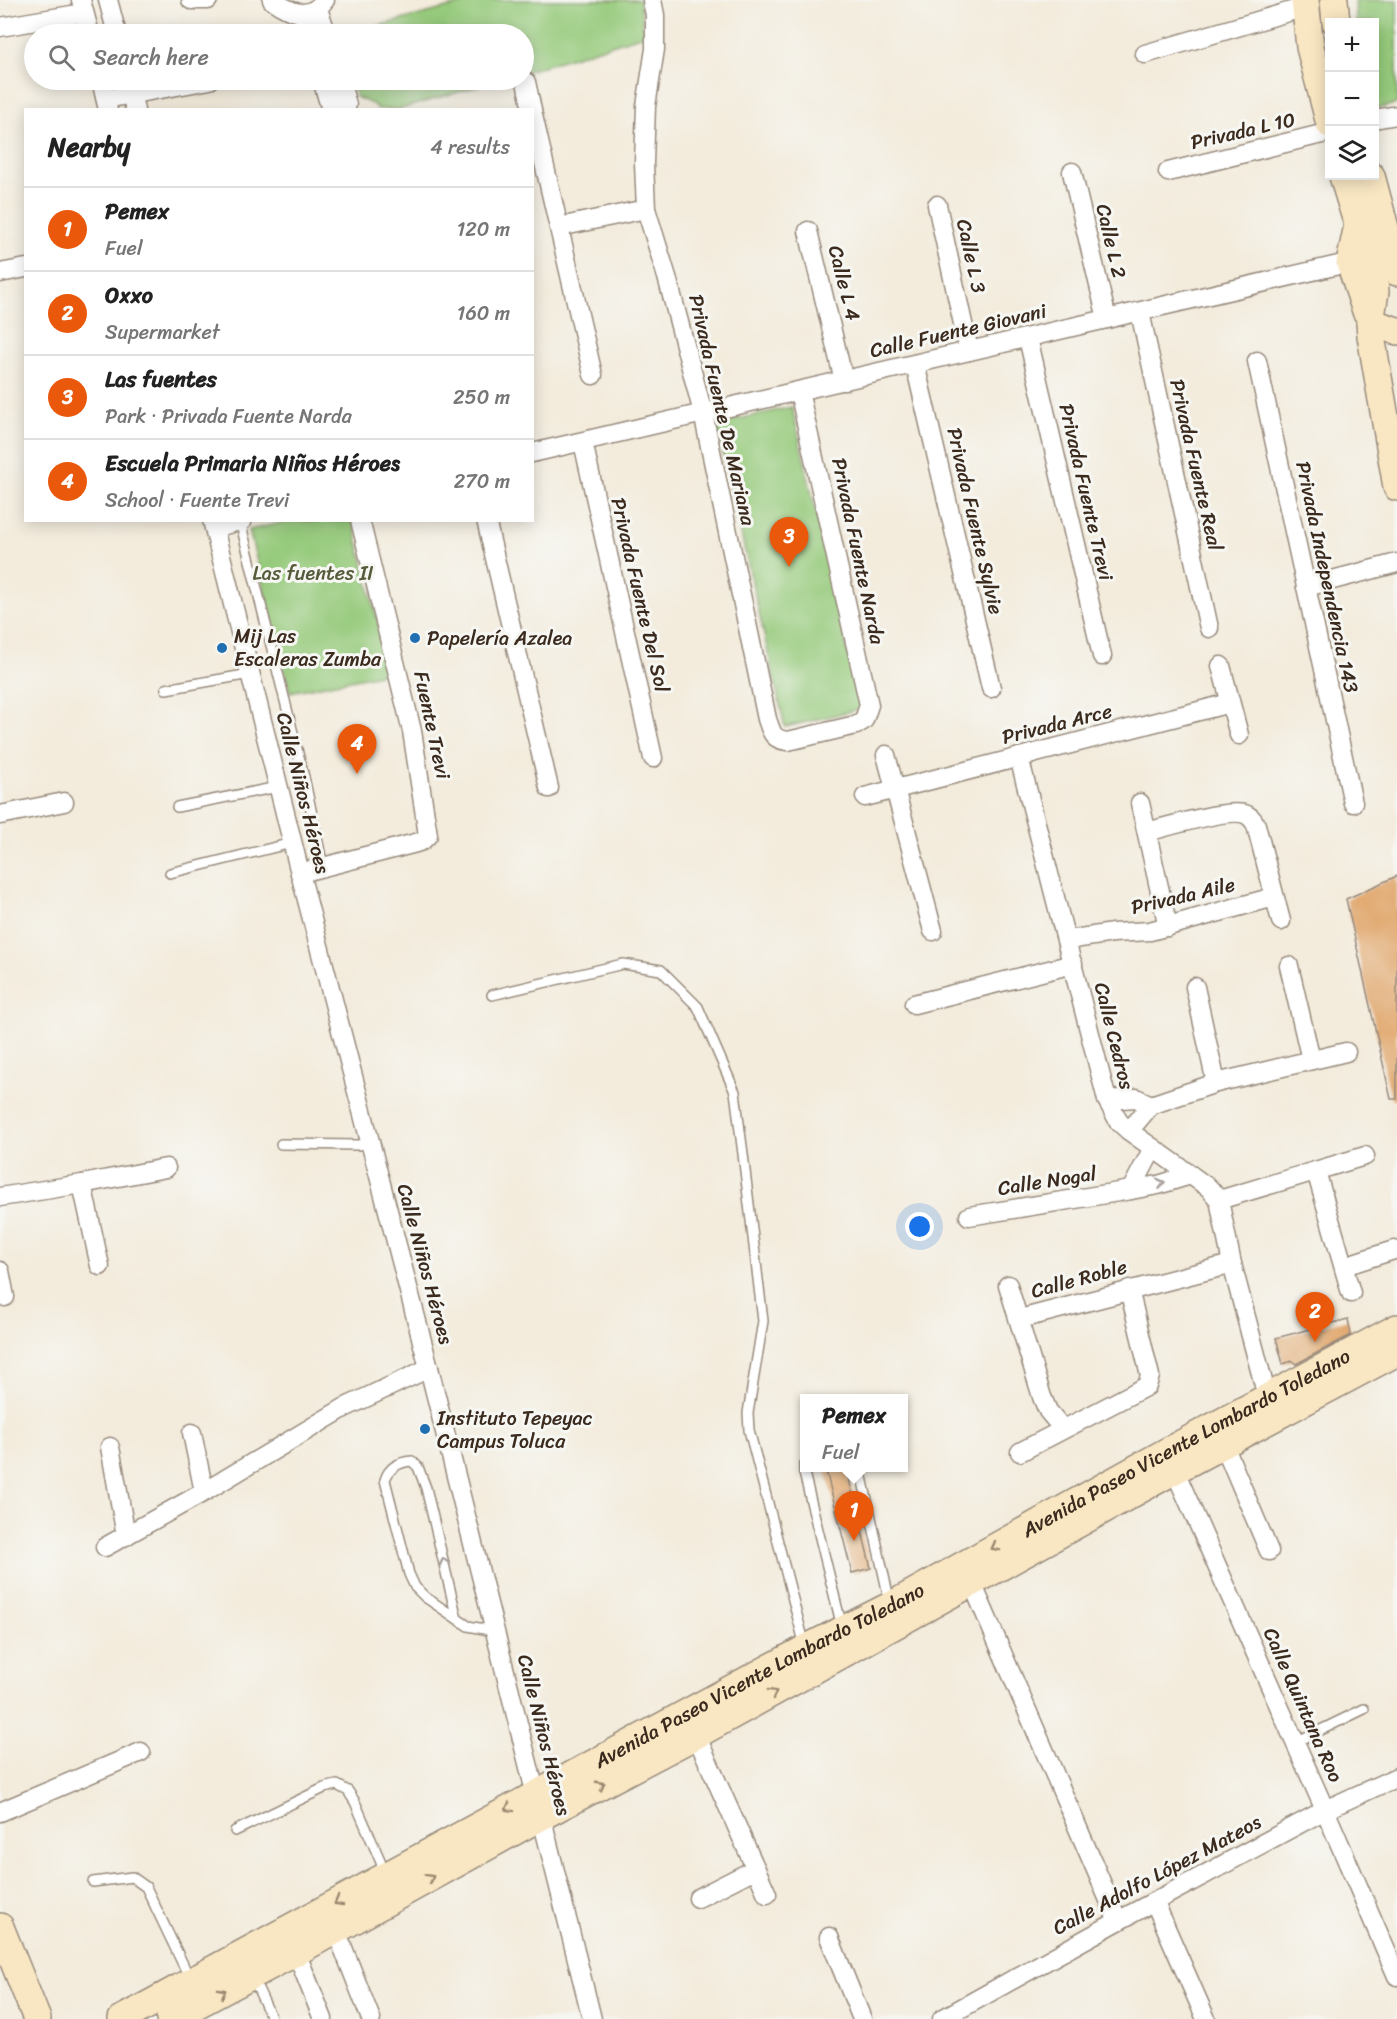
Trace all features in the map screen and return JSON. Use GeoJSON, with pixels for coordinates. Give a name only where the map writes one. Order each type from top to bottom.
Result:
{"type":"FeatureCollection","features":[{"type":"Feature","properties":{"kind":"main road"},"geometry":{"type":"LineString","coordinates":[[1334,0],[1336,18]]}},
{"type":"Feature","properties":{"kind":"main road"},"geometry":{"type":"LineString","coordinates":[[1305,3],[1310,47],[1325,108]]}},
{"type":"Feature","properties":{"kind":"main road"},"geometry":{"type":"LineString","coordinates":[[1344,180],[1358,225],[1382,259]]}},
{"type":"Feature","properties":{"kind":"main road"},"geometry":{"type":"LineString","coordinates":[[1372,180],[1382,259],[1370,322],[1371,336],[1397,487]]}},
{"type":"Feature","properties":{"kind":"main road"},"geometry":{"type":"LineString","coordinates":[[1370,322],[1397,331]]}},
{"type":"Feature","properties":{"kind":"main road","name":"Avenida Paseo Vicente Lombardo Toledano"},"geometry":{"type":"LineString","coordinates":[[892,1616],[972,1583],[1170,1461],[1224,1445],[1270,1409],[1397,1328]]}},
{"type":"Feature","properties":{"kind":"main road","name":"Avenida Paseo Vicente Lombardo Toledano"},"geometry":{"type":"LineString","coordinates":[[122,2019],[191,1981],[392,1886],[892,1616],[1170,1461],[1270,1409],[1397,1352]]}},
{"type":"Feature","properties":{"kind":"main road","name":"Avenida Paseo Vicente Lombardo Toledano"},"geometry":{"type":"LineString","coordinates":[[539,1805],[696,1735],[808,1660]]}},
{"type":"Feature","properties":{"kind":"main road","name":"Avenida Paseo Vicente Lombardo Toledano"},"geometry":{"type":"LineString","coordinates":[[170,2019],[336,1930],[392,1886]]}},
{"type":"Feature","properties":{"kind":"main road"},"geometry":{"type":"LineString","coordinates":[[0,1927],[37,2019]]}},
{"type":"Feature","properties":{"kind":"street"},"geometry":{"type":"LineString","coordinates":[[108,0],[114,24]]}},
{"type":"Feature","properties":{"kind":"street"},"geometry":{"type":"LineString","coordinates":[[191,0],[208,0]]}},
{"type":"Feature","properties":{"kind":"street"},"geometry":{"type":"LineString","coordinates":[[272,0],[284,8],[316,8]]}},
{"type":"Feature","properties":{"kind":"street","name":"Privada Fuente De Mariana"},"geometry":{"type":"LineString","coordinates":[[652,0],[655,15],[655,49],[645,106],[646,209],[667,277],[703,413],[767,719],[772,733],[778,740],[788,741],[856,725],[864,720]]}},
{"type":"Feature","properties":{"kind":"street"},"geometry":{"type":"LineString","coordinates":[[1145,54],[1305,3]]}},
{"type":"Feature","properties":{"kind":"street"},"geometry":{"type":"LineString","coordinates":[[0,27],[83,6],[88,24]]}},
{"type":"Feature","properties":{"kind":"street"},"geometry":{"type":"LineString","coordinates":[[312,24],[316,8]]}},
{"type":"Feature","properties":{"kind":"street"},"geometry":{"type":"LineString","coordinates":[[316,8],[323,24]]}},
{"type":"Feature","properties":{"kind":"street"},"geometry":{"type":"LineString","coordinates":[[107,104],[132,94],[154,90]]}},
{"type":"Feature","properties":{"kind":"street"},"geometry":{"type":"LineString","coordinates":[[329,90],[342,108]]}},
{"type":"Feature","properties":{"kind":"street"},"geometry":{"type":"LineString","coordinates":[[341,90],[342,108]]}},
{"type":"Feature","properties":{"kind":"street"},"geometry":{"type":"LineString","coordinates":[[528,90],[532,108]]}},
{"type":"Feature","properties":{"kind":"street"},"geometry":{"type":"LineString","coordinates":[[1379,118],[1397,115]]}},
{"type":"Feature","properties":{"kind":"street"},"geometry":{"type":"LineString","coordinates":[[534,119],[593,375]]}},
{"type":"Feature","properties":{"kind":"street","name":"Privada L 10"},"geometry":{"type":"LineString","coordinates":[[1168,172],[1325,133]]}},
{"type":"Feature","properties":{"kind":"street","name":"Calle L 2"},"geometry":{"type":"LineString","coordinates":[[1072,172],[1107,319]]}},
{"type":"Feature","properties":{"kind":"street","name":"Calle L 3"},"geometry":{"type":"LineString","coordinates":[[937,205],[969,351]]}},
{"type":"Feature","properties":{"kind":"street"},"geometry":{"type":"LineString","coordinates":[[559,227],[646,209]]}},
{"type":"Feature","properties":{"kind":"street","name":"Calle L 4"},"geometry":{"type":"LineString","coordinates":[[808,231],[844,381]]}},
{"type":"Feature","properties":{"kind":"street","name":"Calle Fuente Giovani"},"geometry":{"type":"LineString","coordinates":[[534,453],[1107,319],[1382,259]]}},
{"type":"Feature","properties":{"kind":"street"},"geometry":{"type":"LineString","coordinates":[[0,273],[24,268]]}},
{"type":"Feature","properties":{"kind":"street","name":"Privada Fuente Real"},"geometry":{"type":"LineString","coordinates":[[1140,312],[1209,628]]}},
{"type":"Feature","properties":{"kind":"street","name":"Privada Fuente Trevi"},"geometry":{"type":"LineString","coordinates":[[1028,338],[1102,656]]}},
{"type":"Feature","properties":{"kind":"street","name":"Privada Independencia 143"},"geometry":{"type":"LineString","coordinates":[[1257,361],[1353,803]]}},
{"type":"Feature","properties":{"kind":"street","name":"Privada Fuente Sylvie"},"geometry":{"type":"LineString","coordinates":[[915,364],[991,688]]}},
{"type":"Feature","properties":{"kind":"street","name":"Privada Fuente Narda"},"geometry":{"type":"LineString","coordinates":[[799,391],[869,705],[864,720]]}},
{"type":"Feature","properties":{"kind":"street","name":"Privada Fuente Del Sol"},"geometry":{"type":"LineString","coordinates":[[583,441],[653,758]]}},
{"type":"Feature","properties":{"kind":"street"},"geometry":{"type":"LineString","coordinates":[[213,524],[232,522]]}},
{"type":"Feature","properties":{"kind":"street","name":"Fuente Trevi"},"geometry":{"type":"LineString","coordinates":[[323,866],[416,843],[428,835],[412,731],[360,522]]}},
{"type":"Feature","properties":{"kind":"street"},"geometry":{"type":"LineString","coordinates":[[486,522],[549,788]]}},
{"type":"Feature","properties":{"kind":"street","name":"Calle Niños Héroes"},"geometry":{"type":"LineString","coordinates":[[213,524],[292,843],[429,1368],[592,2019]]}},
{"type":"Feature","properties":{"kind":"street"},"geometry":{"type":"LineString","coordinates":[[1306,587],[1397,563]]}},
{"type":"Feature","properties":{"kind":"street"},"geometry":{"type":"LineString","coordinates":[[1221,666],[1239,735]]}},
{"type":"Feature","properties":{"kind":"street","name":"Privada Arce"},"geometry":{"type":"LineString","coordinates":[[865,797],[1230,703]]}},
{"type":"Feature","properties":{"kind":"street"},"geometry":{"type":"LineString","coordinates":[[886,754],[933,931]]}},
{"type":"Feature","properties":{"kind":"street","name":"Calle Cedros"},"geometry":{"type":"LineString","coordinates":[[1019,757],[1107,1100],[1119,1122],[1129,1131],[1209,1188],[1219,1200]]}},
{"type":"Feature","properties":{"kind":"street"},"geometry":{"type":"LineString","coordinates":[[0,815],[64,802]]}},
{"type":"Feature","properties":{"kind":"street"},"geometry":{"type":"LineString","coordinates":[[1140,803],[1168,927]]}},
{"type":"Feature","properties":{"kind":"street"},"geometry":{"type":"LineString","coordinates":[[1147,832],[1232,812],[1246,814],[1253,819],[1256,825],[1281,921]]}},
{"type":"Feature","properties":{"kind":"street"},"geometry":{"type":"LineString","coordinates":[[300,873],[323,866]]}},
{"type":"Feature","properties":{"kind":"street","name":"Privada Aile"},"geometry":{"type":"LineString","coordinates":[[1066,940],[1113,933],[1150,931],[1274,897]]}},
{"type":"Feature","properties":{"kind":"street"},"geometry":{"type":"LineString","coordinates":[[914,1004],[1073,964]]}},
{"type":"Feature","properties":{"kind":"street"},"geometry":{"type":"LineString","coordinates":[[1289,966],[1311,1060]]}},
{"type":"Feature","properties":{"kind":"street"},"geometry":{"type":"LineString","coordinates":[[1196,987],[1216,1083]]}},
{"type":"Feature","properties":{"kind":"street"},"geometry":{"type":"LineString","coordinates":[[1129,1131],[1150,1105],[1216,1083],[1346,1052]]}},
{"type":"Feature","properties":{"kind":"street"},"geometry":{"type":"LineString","coordinates":[[1107,1100],[1136,1098],[1150,1105]]}},
{"type":"Feature","properties":{"kind":"street"},"geometry":{"type":"LineString","coordinates":[[1131,1190],[1153,1148]]}},
{"type":"Feature","properties":{"kind":"street"},"geometry":{"type":"LineString","coordinates":[[1270,1409],[1232,1264],[1219,1200],[1365,1156]]}},
{"type":"Feature","properties":{"kind":"street"},"geometry":{"type":"LineString","coordinates":[[0,1197],[166,1168]]}},
{"type":"Feature","properties":{"kind":"street"},"geometry":{"type":"LineString","coordinates":[[1316,1171],[1351,1293]]}},
{"type":"Feature","properties":{"kind":"street","name":"Calle Nogal"},"geometry":{"type":"LineString","coordinates":[[969,1216],[1131,1190],[1191,1175]]}},
{"type":"Feature","properties":{"kind":"street"},"geometry":{"type":"LineString","coordinates":[[82,1184],[100,1266]]}},
{"type":"Feature","properties":{"kind":"street"},"geometry":{"type":"LineString","coordinates":[[1344,1266],[1394,1250]]}},
{"type":"Feature","properties":{"kind":"street","name":"Calle Roble"},"geometry":{"type":"LineString","coordinates":[[1063,1429],[1048,1412],[1042,1397],[1020,1319],[1232,1264]]}},
{"type":"Feature","properties":{"kind":"street"},"geometry":{"type":"LineString","coordinates":[[0,1271],[5,1297]]}},
{"type":"Feature","properties":{"kind":"street"},"geometry":{"type":"LineString","coordinates":[[1008,1285],[1020,1319]]}},
{"type":"Feature","properties":{"kind":"street"},"geometry":{"type":"LineString","coordinates":[[1020,1452],[1148,1386],[1150,1376],[1129,1289]]}},
{"type":"Feature","properties":{"kind":"street"},"geometry":{"type":"LineString","coordinates":[[105,1547],[204,1492],[344,1408],[429,1368]]}},
{"type":"Feature","properties":{"kind":"street"},"geometry":{"type":"LineString","coordinates":[[192,1433],[204,1492]]}},
{"type":"Feature","properties":{"kind":"street"},"geometry":{"type":"LineString","coordinates":[[1224,1445],[1269,1551]]}},
{"type":"Feature","properties":{"kind":"street"},"geometry":{"type":"LineString","coordinates":[[110,1447],[126,1536]]}},
{"type":"Feature","properties":{"kind":"street","name":"Calle Quintana Roo"},"geometry":{"type":"LineString","coordinates":[[1170,1461],[1326,1810],[1397,1976]]}},
{"type":"Feature","properties":{"kind":"street"},"geometry":{"type":"LineString","coordinates":[[972,1583],[1118,1921]]}},
{"type":"Feature","properties":{"kind":"street"},"geometry":{"type":"LineString","coordinates":[[696,1735],[767,1894]]}},
{"type":"Feature","properties":{"kind":"street"},"geometry":{"type":"LineString","coordinates":[[0,1812],[141,1752]]}},
{"type":"Feature","properties":{"kind":"street","name":"Calle Adolfo López Mateos"},"geometry":{"type":"LineString","coordinates":[[942,2019],[1118,1921],[1326,1810],[1397,1777]]}},
{"type":"Feature","properties":{"kind":"street"},"geometry":{"type":"LineString","coordinates":[[698,1898],[755,1869]]}},
{"type":"Feature","properties":{"kind":"street"},"geometry":{"type":"LineString","coordinates":[[1155,1903],[1206,2019]]}},
{"type":"Feature","properties":{"kind":"street"},"geometry":{"type":"LineString","coordinates":[[336,1930],[371,2019]]}},
{"type":"Feature","properties":{"kind":"street"},"geometry":{"type":"LineString","coordinates":[[830,1937],[862,2019]]}},
{"type":"Feature","properties":{"kind":"street"},"geometry":{"type":"LineString","coordinates":[[296,1952],[323,2019]]}},
{"type":"Feature","properties":{"kind":"lane"},"geometry":{"type":"LineString","coordinates":[[241,522],[304,777],[323,866]]}},
{"type":"Feature","properties":{"kind":"lane"},"geometry":{"type":"LineString","coordinates":[[166,689],[250,674]]}},
{"type":"Feature","properties":{"kind":"lane"},"geometry":{"type":"LineString","coordinates":[[177,807],[278,787]]}},
{"type":"Feature","properties":{"kind":"lane"},"geometry":{"type":"LineString","coordinates":[[170,873],[292,843]]}},
{"type":"Feature","properties":{"kind":"lane"},"geometry":{"type":"LineString","coordinates":[[492,995],[623,964],[661,970],[698,1007],[735,1092],[763,1321],[748,1413],[749,1430],[808,1660]]}},
{"type":"Feature","properties":{"kind":"lane"},"geometry":{"type":"LineString","coordinates":[[281,1144],[358,1145],[370,1143]]}},
{"type":"Feature","properties":{"kind":"lane"},"geometry":{"type":"LineString","coordinates":[[457,1619],[426,1488],[418,1467],[412,1461],[404,1462],[387,1472],[385,1480],[409,1574],[415,1587],[424,1597],[457,1619],[468,1626],[495,1631]]}},
{"type":"Feature","properties":{"kind":"lane"},"geometry":{"type":"LineString","coordinates":[[804,1472],[845,1640]]}},
{"type":"Feature","properties":{"kind":"lane"},"geometry":{"type":"LineString","coordinates":[[861,1472],[892,1616]]}},
{"type":"Feature","properties":{"kind":"lane"},"geometry":{"type":"LineString","coordinates":[[1296,1742],[1364,1709]]}},
{"type":"Feature","properties":{"kind":"lane"},"geometry":{"type":"LineString","coordinates":[[235,1832],[324,1788],[337,1785],[348,1791],[355,1802],[392,1886]]}},
{"type":"Feature","properties":{"kind":"lane"},"geometry":{"type":"LineString","coordinates":[[93,1882],[132,1877],[146,1887],[191,1981]]}},
{"type":"Feature","properties":{"kind":"lane"},"geometry":{"type":"LineString","coordinates":[[252,1976],[272,2019]]}},
{"type":"Feature","properties":{"kind":"green space"},"geometry":{"type":"Polygon","coordinates":[[[477,0],[640,0],[644,35],[534,69],[534,24],[386,24],[477,0]]]}},
{"type":"Feature","properties":{"kind":"green space"},"geometry":{"type":"Polygon","coordinates":[[[1355,0],[1397,0],[1397,104],[1379,108],[1379,18],[1356,18],[1355,0]]]}},
{"type":"Feature","properties":{"kind":"green space"},"geometry":{"type":"Polygon","coordinates":[[[354,90],[465,90],[404,108],[377,108],[356,97],[354,90]]]}},
{"type":"Feature","properties":{"kind":"green space"},"geometry":{"type":"Polygon","coordinates":[[[792,407],[861,709],[785,727],[716,424],[792,407]]]}},
{"type":"Feature","properties":{"kind":"green space","name":"Las fuentes II"},"geometry":{"type":"Polygon","coordinates":[[[285,522],[353,522],[390,672],[290,692],[249,530],[285,522]]]}},
{"type":"Feature","properties":{"kind":"building"},"geometry":{"type":"Polygon","coordinates":[[[1397,876],[1397,1099],[1391,1099],[1346,899],[1397,876]]]}},
{"type":"Feature","properties":{"kind":"building"},"geometry":{"type":"Polygon","coordinates":[[[1348,1319],[1351,1335],[1296,1364],[1292,1361],[1283,1364],[1276,1338],[1348,1319]]]}},
{"type":"Feature","properties":{"kind":"building"},"geometry":{"type":"Polygon","coordinates":[[[826,1472],[847,1472],[871,1568],[852,1573],[826,1472]]]}},
{"type":"Feature","properties":{"kind":"place","name":"Las fuentes"},"geometry":{"type":"Point","coordinates":[789,567]}},
{"type":"Feature","properties":{"kind":"place","name":"Papelería Azalea"},"geometry":{"type":"Point","coordinates":[415,638]}},
{"type":"Feature","properties":{"kind":"place","name":"Mij Las Escaleras Zumba"},"geometry":{"type":"Point","coordinates":[222,648]}},
{"type":"Feature","properties":{"kind":"place","name":"Escuela Primaria Niños Héroes"},"geometry":{"type":"Point","coordinates":[357,774]}},
{"type":"Feature","properties":{"kind":"place","name":"Oxxo"},"geometry":{"type":"Point","coordinates":[1315,1342]}},
{"type":"Feature","properties":{"kind":"place","name":"Instituto Tepeyac Campus Toluca"},"geometry":{"type":"Point","coordinates":[425,1429]}},
{"type":"Feature","properties":{"kind":"place","name":"Pemex"},"geometry":{"type":"Point","coordinates":[854,1541]}}]}
